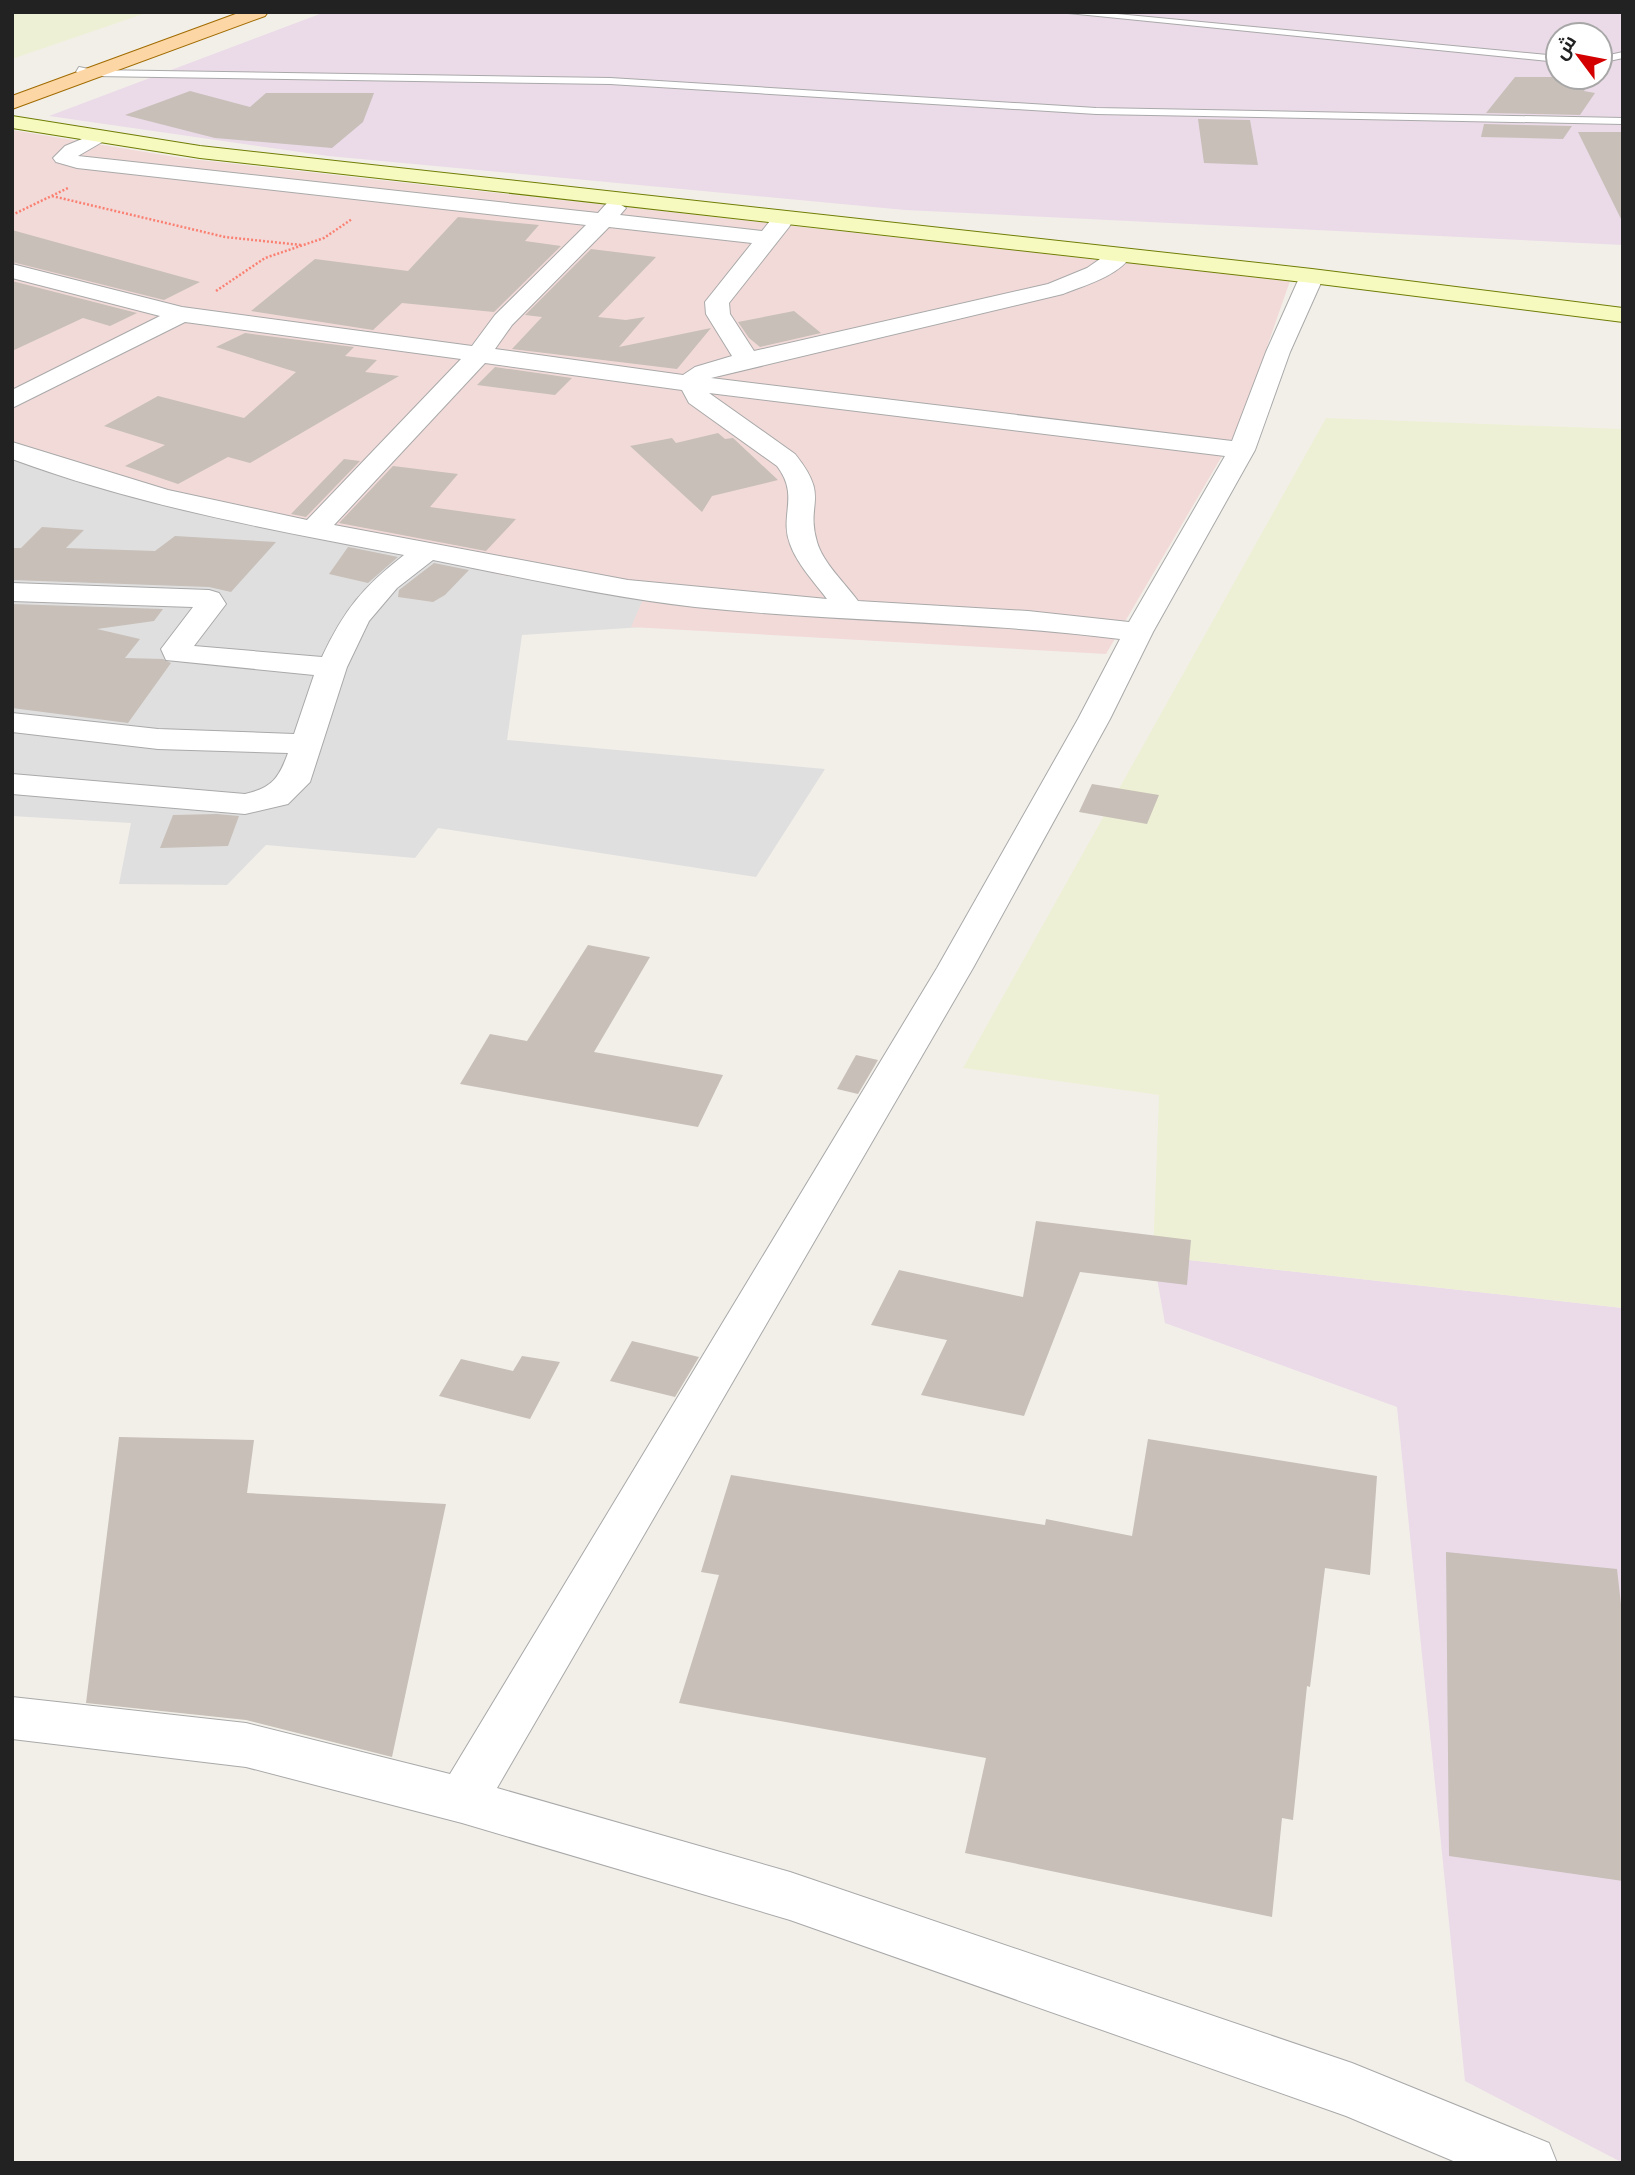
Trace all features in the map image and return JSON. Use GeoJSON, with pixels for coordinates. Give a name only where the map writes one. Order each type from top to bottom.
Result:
{"type":"FeatureCollection","features":[{"type":"Feature","properties":{"kind":"main road"},"geometry":{"type":"LineString","coordinates":[[12,103],[237,12]]}},
{"type":"Feature","properties":{"kind":"main road"},"geometry":{"type":"LineString","coordinates":[[12,94],[259,12]]}},
{"type":"Feature","properties":{"kind":"street"},"geometry":{"type":"LineString","coordinates":[[12,122],[99,138],[622,200],[1312,276],[1623,315]]}},
{"type":"Feature","properties":{"kind":"street"},"geometry":{"type":"LineString","coordinates":[[99,138],[72,150],[63,158],[113,166],[769,238]]}},
{"type":"Feature","properties":{"kind":"street"},"geometry":{"type":"LineString","coordinates":[[313,530],[413,428],[480,353],[503,320],[622,200]]}},
{"type":"Feature","properties":{"kind":"street"},"geometry":{"type":"LineString","coordinates":[[747,360],[718,314],[717,302],[784,218]]}},
{"type":"Feature","properties":{"kind":"street"},"geometry":{"type":"LineString","coordinates":[[688,383],[713,368],[1055,289],[1095,273],[1121,255]]}},
{"type":"Feature","properties":{"kind":"street"},"geometry":{"type":"LineString","coordinates":[[12,271],[182,314],[688,383],[1242,450]]}},
{"type":"Feature","properties":{"kind":"street"},"geometry":{"type":"LineString","coordinates":[[462,1800],[955,968],[1094,719],[1138,632],[1242,450],[1278,352],[1312,276]]}},
{"type":"Feature","properties":{"kind":"street"},"geometry":{"type":"LineString","coordinates":[[13,399],[182,314]]}},
{"type":"Feature","properties":{"kind":"street"},"geometry":{"type":"LineString","coordinates":[[688,383],[693,384],[698,398],[786,460],[798,473],[805,489],[802,542],[849,610]]}},
{"type":"Feature","properties":{"kind":"street"},"geometry":{"type":"LineString","coordinates":[[12,450],[40,461],[183,501],[313,530],[595,584],[696,598],[849,610],[1018,617],[1138,632]]}},
{"type":"Feature","properties":{"kind":"street"},"geometry":{"type":"LineString","coordinates":[[12,476],[40,461]]}},
{"type":"Feature","properties":{"kind":"street"},"geometry":{"type":"LineString","coordinates":[[12,784],[229,803],[260,802],[287,790],[299,773],[332,667],[365,604],[387,582],[427,551]]}},
{"type":"Feature","properties":{"kind":"street"},"geometry":{"type":"LineString","coordinates":[[12,592],[209,599],[211,604],[176,649],[177,654],[332,667]]}},
{"type":"Feature","properties":{"kind":"street"},"geometry":{"type":"LineString","coordinates":[[12,722],[158,739],[308,744]]}},
{"type":"Feature","properties":{"kind":"street"},"geometry":{"type":"LineString","coordinates":[[12,1718],[246,1745],[462,1800],[790,1896],[1352,2091],[1528,2163]]}},
{"type":"Feature","properties":{"kind":"lane"},"geometry":{"type":"LineString","coordinates":[[1062,12],[1432,45],[1544,58]]}},
{"type":"Feature","properties":{"kind":"lane"},"geometry":{"type":"LineString","coordinates":[[87,71],[610,81],[1096,111],[1623,121]]}},
{"type":"Feature","properties":{"kind":"path"},"geometry":{"type":"LineString","coordinates":[[12,215],[113,166]]}},
{"type":"Feature","properties":{"kind":"path"},"geometry":{"type":"LineString","coordinates":[[52,195],[225,237],[301,245]]}},
{"type":"Feature","properties":{"kind":"path"},"geometry":{"type":"LineString","coordinates":[[182,314],[256,263],[332,234],[383,195]]}},
{"type":"Feature","properties":{"kind":"shaded area"},"geometry":{"type":"Polygon","coordinates":[[[325,12],[1623,12],[1623,245],[905,210],[328,156],[49,116],[325,12]]]}},
{"type":"Feature","properties":{"kind":"shaded area"},"geometry":{"type":"Polygon","coordinates":[[[12,130],[182,158],[1290,281],[1239,427],[1106,654],[631,627],[644,597],[501,575],[311,528],[12,447],[12,130]]]}},
{"type":"Feature","properties":{"kind":"shaded area"},"geometry":{"type":"Polygon","coordinates":[[[12,447],[311,528],[501,575],[644,597],[643,627],[522,635],[507,740],[825,769],[756,877],[438,828],[415,858],[266,845],[227,885],[119,884],[131,823],[12,816],[12,447]]]}},
{"type":"Feature","properties":{"kind":"shaded area"},"geometry":{"type":"Polygon","coordinates":[[[1153,1256],[1623,1308],[1623,2163],[1465,2081],[1397,1407],[1165,1323],[1153,1256]]]}},
{"type":"Feature","properties":{"kind":"green space"},"geometry":{"type":"Polygon","coordinates":[[[12,12],[149,12],[12,59],[12,12]]]}},
{"type":"Feature","properties":{"kind":"green space"},"geometry":{"type":"Polygon","coordinates":[[[1326,418],[1623,429],[1623,1308],[1153,1256],[1159,1095],[963,1068],[1326,418]]]}},
{"type":"Feature","properties":{"kind":"building"},"geometry":{"type":"Polygon","coordinates":[[[1515,77],[1544,77],[1544,91],[1595,93],[1580,115],[1486,113],[1515,77]]]}},
{"type":"Feature","properties":{"kind":"building"},"geometry":{"type":"Polygon","coordinates":[[[190,91],[250,107],[266,93],[374,93],[363,122],[332,148],[215,138],[125,115],[190,91]]]}},
{"type":"Feature","properties":{"kind":"building"},"geometry":{"type":"Polygon","coordinates":[[[1198,119],[1250,120],[1258,165],[1204,163],[1198,119]]]}},
{"type":"Feature","properties":{"kind":"building"},"geometry":{"type":"Polygon","coordinates":[[[1484,124],[1572,126],[1563,139],[1481,137],[1484,124]]]}},
{"type":"Feature","properties":{"kind":"building"},"geometry":{"type":"Polygon","coordinates":[[[1578,132],[1623,132],[1623,223],[1578,132]]]}},
{"type":"Feature","properties":{"kind":"building"},"geometry":{"type":"Polygon","coordinates":[[[458,217],[539,225],[525,241],[561,246],[494,312],[402,303],[373,330],[251,311],[315,259],[408,271],[458,217]]]}},
{"type":"Feature","properties":{"kind":"building"},"geometry":{"type":"Polygon","coordinates":[[[12,230],[200,282],[164,300],[12,262],[12,230]]]}},
{"type":"Feature","properties":{"kind":"building"},"geometry":{"type":"Polygon","coordinates":[[[591,249],[656,257],[598,317],[626,320],[645,317],[619,347],[711,328],[677,369],[512,349],[542,317],[525,315],[591,249]]]}},
{"type":"Feature","properties":{"kind":"building"},"geometry":{"type":"Polygon","coordinates":[[[12,281],[137,313],[110,326],[83,318],[12,351],[12,281]]]}},
{"type":"Feature","properties":{"kind":"building"},"geometry":{"type":"Polygon","coordinates":[[[794,311],[821,333],[760,347],[749,338],[738,322],[794,311]]]}},
{"type":"Feature","properties":{"kind":"building"},"geometry":{"type":"Polygon","coordinates":[[[245,333],[354,347],[345,356],[377,360],[365,372],[399,376],[250,463],[228,457],[178,484],[125,466],[165,445],[104,426],[158,396],[244,418],[296,372],[216,347],[245,333]]]}},
{"type":"Feature","properties":{"kind":"building"},"geometry":{"type":"Polygon","coordinates":[[[495,367],[572,378],[555,395],[477,385],[495,367]]]}},
{"type":"Feature","properties":{"kind":"building"},"geometry":{"type":"Polygon","coordinates":[[[718,433],[725,439],[733,438],[778,480],[712,496],[702,512],[630,446],[672,438],[676,443],[718,433]]]}},
{"type":"Feature","properties":{"kind":"building"},"geometry":{"type":"Polygon","coordinates":[[[344,459],[360,461],[306,517],[291,514],[344,459]]]}},
{"type":"Feature","properties":{"kind":"building"},"geometry":{"type":"Polygon","coordinates":[[[393,466],[458,474],[430,507],[516,519],[486,551],[339,523],[393,466]]]}},
{"type":"Feature","properties":{"kind":"building"},"geometry":{"type":"Polygon","coordinates":[[[42,527],[84,530],[66,548],[155,551],[175,536],[276,542],[231,592],[209,587],[12,580],[12,548],[21,548],[42,527]]]}},
{"type":"Feature","properties":{"kind":"building"},"geometry":{"type":"Polygon","coordinates":[[[348,547],[398,557],[368,583],[329,574],[348,547]]]}},
{"type":"Feature","properties":{"kind":"building"},"geometry":{"type":"Polygon","coordinates":[[[434,563],[469,570],[445,595],[433,602],[398,597],[399,590],[434,563]]]}},
{"type":"Feature","properties":{"kind":"building"},"geometry":{"type":"Polygon","coordinates":[[[12,604],[163,609],[154,621],[97,629],[140,639],[125,658],[163,659],[171,663],[128,723],[12,708],[12,604]]]}},
{"type":"Feature","properties":{"kind":"building"},"geometry":{"type":"Polygon","coordinates":[[[1092,784],[1159,795],[1147,824],[1079,812],[1092,784]]]}},
{"type":"Feature","properties":{"kind":"building"},"geometry":{"type":"Polygon","coordinates":[[[173,815],[239,816],[228,846],[160,848],[173,815]]]}},
{"type":"Feature","properties":{"kind":"building"},"geometry":{"type":"Polygon","coordinates":[[[588,945],[650,957],[594,1052],[723,1075],[698,1127],[460,1084],[490,1034],[527,1041],[588,945]]]}},
{"type":"Feature","properties":{"kind":"building"},"geometry":{"type":"Polygon","coordinates":[[[856,1055],[878,1060],[858,1094],[837,1089],[856,1055]]]}},
{"type":"Feature","properties":{"kind":"building"},"geometry":{"type":"Polygon","coordinates":[[[1036,1221],[1191,1240],[1187,1285],[1080,1272],[1024,1416],[921,1395],[947,1340],[871,1325],[899,1270],[1023,1297],[1036,1221]]]}},
{"type":"Feature","properties":{"kind":"building"},"geometry":{"type":"Polygon","coordinates":[[[632,1341],[699,1357],[675,1397],[610,1381],[632,1341]]]}},
{"type":"Feature","properties":{"kind":"building"},"geometry":{"type":"Polygon","coordinates":[[[522,1356],[560,1362],[530,1419],[439,1396],[461,1359],[513,1371],[522,1356]]]}},
{"type":"Feature","properties":{"kind":"building"},"geometry":{"type":"Polygon","coordinates":[[[119,1437],[254,1440],[247,1493],[446,1504],[392,1757],[246,1720],[86,1703],[119,1437]]]}},
{"type":"Feature","properties":{"kind":"building"},"geometry":{"type":"Polygon","coordinates":[[[1148,1439],[1377,1476],[1370,1575],[1325,1568],[1310,1687],[1307,1686],[1293,1820],[1282,1818],[1272,1917],[965,1853],[986,1758],[679,1703],[719,1575],[701,1572],[731,1475],[1045,1525],[1046,1519],[1132,1536],[1148,1439]]]}},
{"type":"Feature","properties":{"kind":"building"},"geometry":{"type":"Polygon","coordinates":[[[1446,1552],[1617,1569],[1623,1622],[1623,1881],[1449,1856],[1446,1552]]]}}]}
